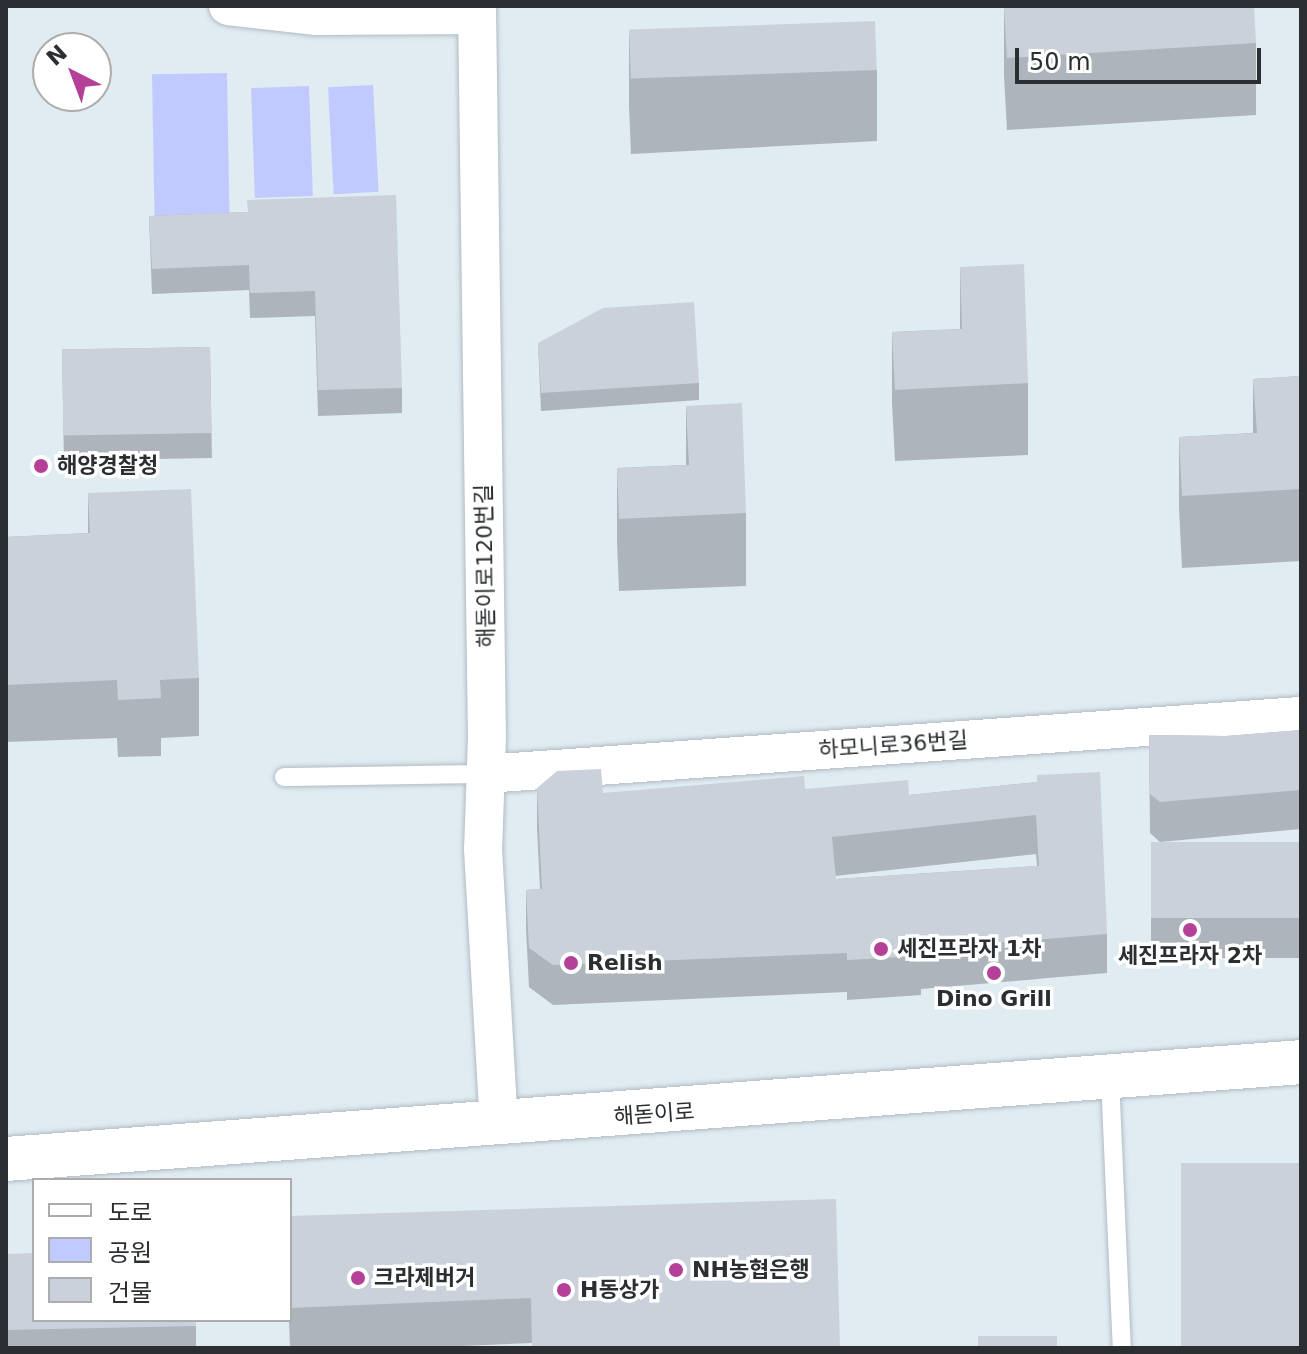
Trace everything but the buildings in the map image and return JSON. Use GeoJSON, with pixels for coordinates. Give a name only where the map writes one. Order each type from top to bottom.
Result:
{"type":"FeatureCollection","features":[{"type":"Feature","properties":{"kind":"street"},"geometry":{"type":"LineString","coordinates":[[228,6],[316,16],[477,10]]}},
{"type":"Feature","properties":{"kind":"street","name":"해돋이로120번길"},"geometry":{"type":"LineString","coordinates":[[477,10],[486,932],[499,1125]]}},
{"type":"Feature","properties":{"kind":"street","name":"하모니로36번길"},"geometry":{"type":"LineString","coordinates":[[485,774],[1301,716]]}},
{"type":"Feature","properties":{"kind":"street","name":"해돋이로"},"geometry":{"type":"LineString","coordinates":[[6,1159],[499,1125],[1301,1062]]}},
{"type":"Feature","properties":{"kind":"lane"},"geometry":{"type":"LineString","coordinates":[[284,777],[485,774]]}},
{"type":"Feature","properties":{"kind":"lane"},"geometry":{"type":"LineString","coordinates":[[1110,1078],[1122,1348]]}},
{"type":"Feature","properties":{"kind":"green space"},"geometry":{"type":"Polygon","coordinates":[[[227,73],[230,217],[155,218],[152,74],[227,73]]]}},
{"type":"Feature","properties":{"kind":"green space"},"geometry":{"type":"Polygon","coordinates":[[[373,85],[379,192],[334,194],[328,87],[373,85]]]}},
{"type":"Feature","properties":{"kind":"green space"},"geometry":{"type":"Polygon","coordinates":[[[309,86],[313,196],[255,198],[251,88],[309,86]]]}},
{"type":"Feature","properties":{"kind":"place","name":"해양경찰청"},"geometry":{"type":"Point","coordinates":[41,466]}},
{"type":"Feature","properties":{"kind":"place","name":"세진프라자 2차"},"geometry":{"type":"Point","coordinates":[1190,930]}},
{"type":"Feature","properties":{"kind":"place","name":"세진프라자 1차"},"geometry":{"type":"Point","coordinates":[881,949]}},
{"type":"Feature","properties":{"kind":"place","name":"Relish"},"geometry":{"type":"Point","coordinates":[571,963]}},
{"type":"Feature","properties":{"kind":"place","name":"Dino Grill"},"geometry":{"type":"Point","coordinates":[994,973]}},
{"type":"Feature","properties":{"kind":"place","name":"NH농협은행"},"geometry":{"type":"Point","coordinates":[676,1270]}},
{"type":"Feature","properties":{"kind":"place","name":"크라제버거"},"geometry":{"type":"Point","coordinates":[358,1278]}},
{"type":"Feature","properties":{"kind":"place","name":"H동상가"},"geometry":{"type":"Point","coordinates":[564,1290]}}]}
